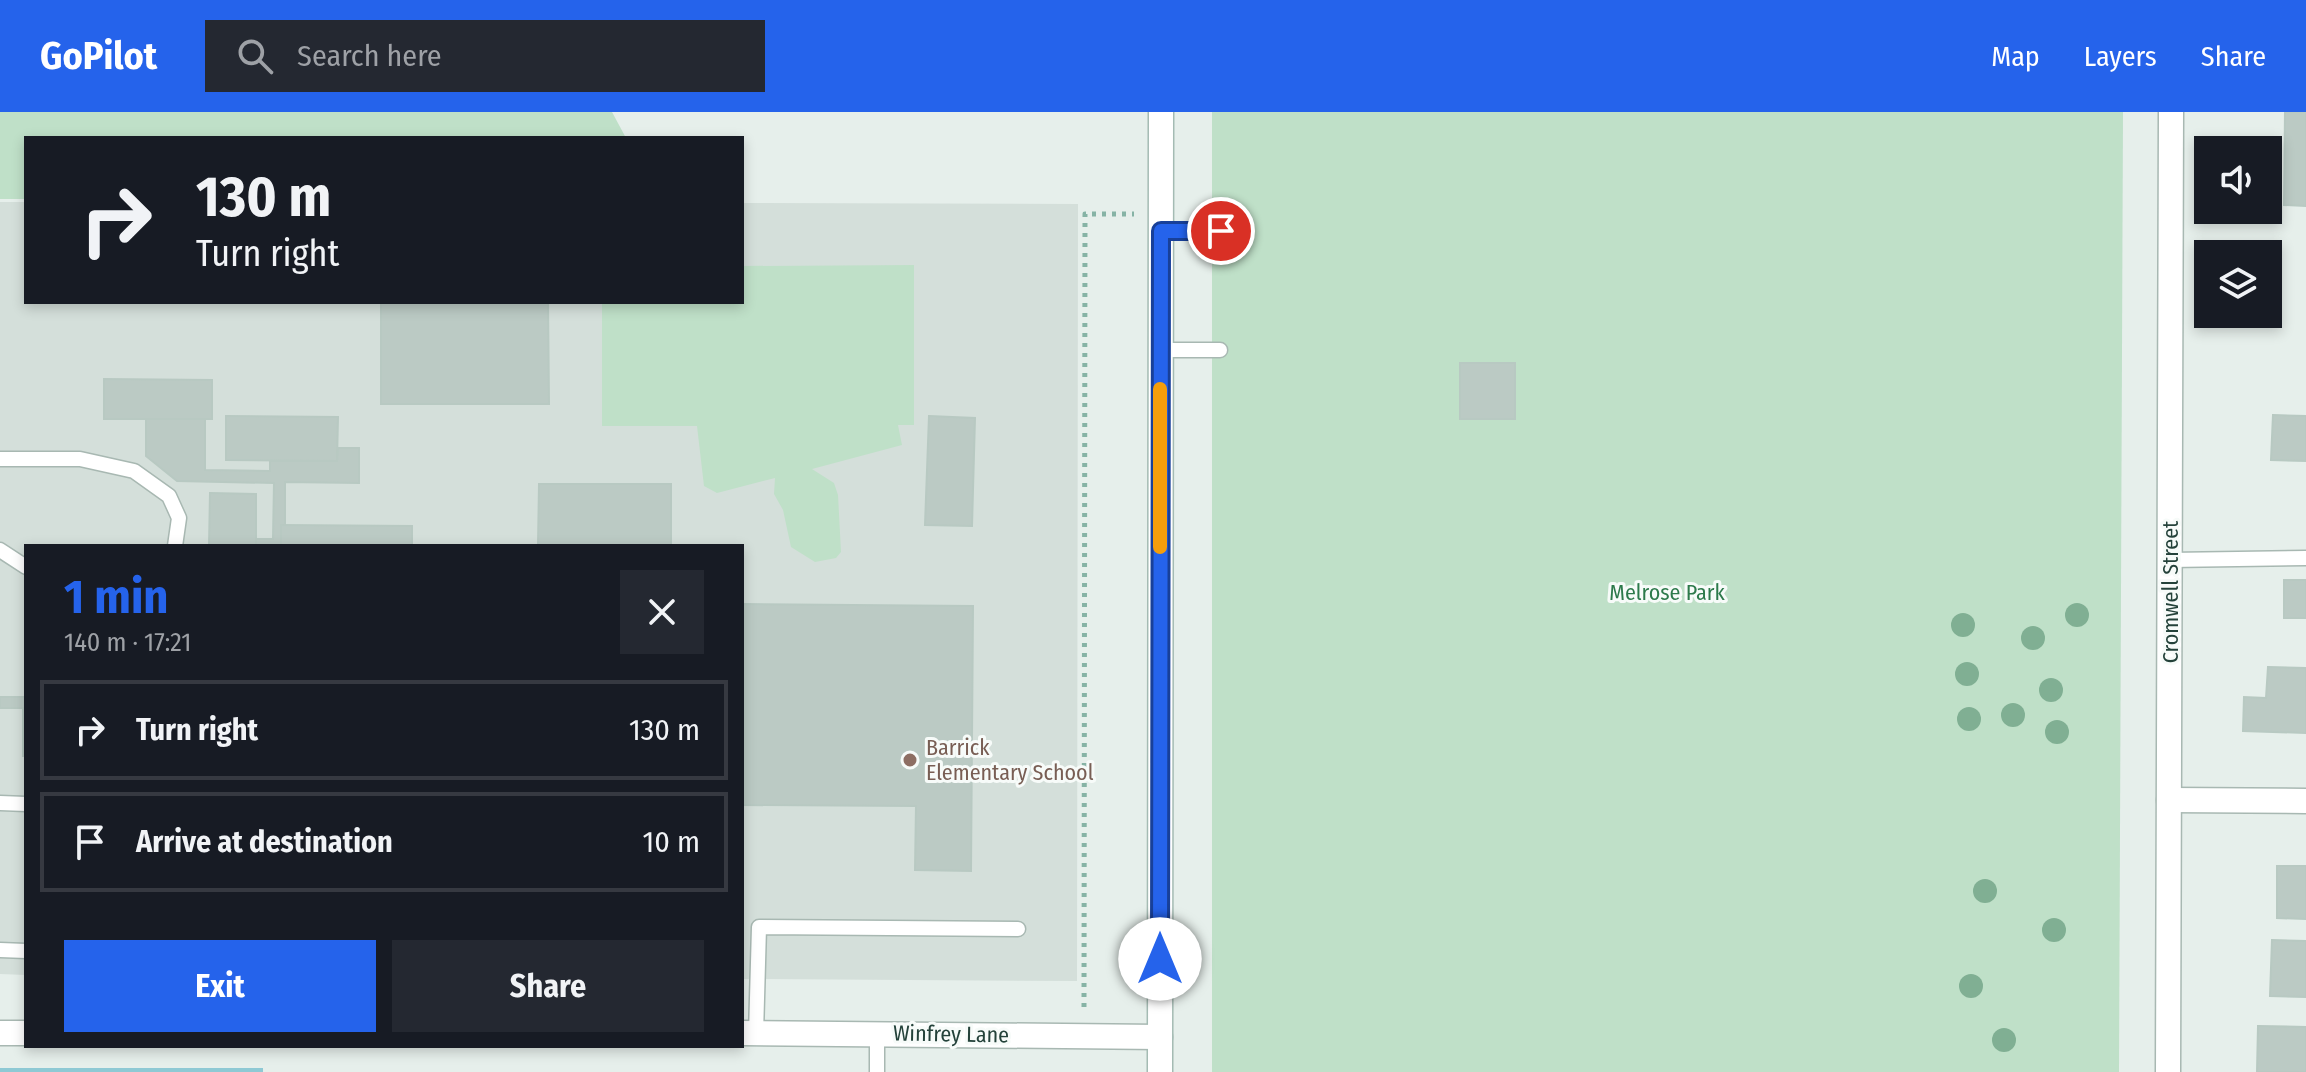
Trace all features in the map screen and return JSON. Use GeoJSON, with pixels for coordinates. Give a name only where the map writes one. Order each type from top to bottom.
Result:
{"type":"FeatureCollection","features":[{"type":"Feature","properties":{"kind":"street"},"geometry":{"type":"LineString","coordinates":[[1160,1072],[1161,112]]}},
{"type":"Feature","properties":{"kind":"street","name":"Cromwell Street"},"geometry":{"type":"LineString","coordinates":[[2168,1072],[2171,112]]}},
{"type":"Feature","properties":{"kind":"street"},"geometry":{"type":"LineString","coordinates":[[2169,800],[2306,801]]}},
{"type":"Feature","properties":{"kind":"street"},"geometry":{"type":"LineString","coordinates":[[0,1033],[24,1033]]}},
{"type":"Feature","properties":{"kind":"street","name":"Winfrey Lane"},"geometry":{"type":"LineString","coordinates":[[749,1034],[1160,1037]]}},
{"type":"Feature","properties":{"kind":"lane"},"geometry":{"type":"LineString","coordinates":[[1161,231],[1221,231]]}},
{"type":"Feature","properties":{"kind":"lane"},"geometry":{"type":"LineString","coordinates":[[1160,350],[1220,350]]}},
{"type":"Feature","properties":{"kind":"lane"},"geometry":{"type":"LineString","coordinates":[[0,459],[80,459],[134,471],[169,496],[179,518],[175,544]]}},
{"type":"Feature","properties":{"kind":"lane"},"geometry":{"type":"LineString","coordinates":[[0,550],[24,566]]}},
{"type":"Feature","properties":{"kind":"lane"},"geometry":{"type":"LineString","coordinates":[[2170,560],[2306,558]]}},
{"type":"Feature","properties":{"kind":"lane"},"geometry":{"type":"LineString","coordinates":[[0,803],[24,804]]}},
{"type":"Feature","properties":{"kind":"lane"},"geometry":{"type":"LineString","coordinates":[[749,1034],[759,927],[1018,929]]}},
{"type":"Feature","properties":{"kind":"lane"},"geometry":{"type":"LineString","coordinates":[[0,950],[24,951]]}},
{"type":"Feature","properties":{"kind":"lane"},"geometry":{"type":"LineString","coordinates":[[877,1033],[877,1072]]}},
{"type":"Feature","properties":{"kind":"path"},"geometry":{"type":"LineString","coordinates":[[1084,1036],[1085,214],[1134,214]]}},
{"type":"Feature","properties":{"kind":"shaded area","name":"Barrick Elementary School"},"geometry":{"type":"Polygon","coordinates":[[[0,202],[24,202],[24,304],[744,304],[744,203],[1078,204],[1077,981],[744,979],[744,544],[24,544],[24,975],[0,974],[0,202]]]}},
{"type":"Feature","properties":{"kind":"green space"},"geometry":{"type":"Polygon","coordinates":[[[0,112],[612,112],[625,136],[24,136],[24,199],[0,199],[0,112]]]}},
{"type":"Feature","properties":{"kind":"green space","name":"Melrose Park"},"geometry":{"type":"Polygon","coordinates":[[[1212,112],[2123,112],[2119,1072],[1212,1072],[1212,112]]]}},
{"type":"Feature","properties":{"kind":"green space"},"geometry":{"type":"Polygon","coordinates":[[[914,265],[914,425],[898,425],[902,445],[812,469],[834,483],[838,495],[841,552],[836,558],[815,562],[791,547],[783,510],[774,494],[775,478],[717,493],[704,486],[697,426],[602,426],[602,304],[744,304],[744,266],[914,265]]]}},
{"type":"Feature","properties":{"kind":"water"},"geometry":{"type":"Polygon","coordinates":[[[0,1068],[263,1068],[263,1072],[0,1072],[0,1068]]]}},
{"type":"Feature","properties":{"kind":"building"},"geometry":{"type":"Polygon","coordinates":[[[2285,112],[2306,112],[2306,206],[2284,205],[2285,112]]]}},
{"type":"Feature","properties":{"kind":"building"},"geometry":{"type":"Polygon","coordinates":[[[381,304],[548,304],[549,404],[381,404],[381,304]]]}},
{"type":"Feature","properties":{"kind":"building"},"geometry":{"type":"Polygon","coordinates":[[[1460,363],[1515,363],[1515,419],[1460,419],[1460,363]]]}},
{"type":"Feature","properties":{"kind":"building"},"geometry":{"type":"Polygon","coordinates":[[[104,379],[212,380],[212,419],[104,419],[104,379]]]}},
{"type":"Feature","properties":{"kind":"building"},"geometry":{"type":"Polygon","coordinates":[[[2273,415],[2306,416],[2306,461],[2271,460],[2273,415]]]}},
{"type":"Feature","properties":{"kind":"building"},"geometry":{"type":"Polygon","coordinates":[[[226,416],[338,417],[337,461],[226,460],[226,416]]]}},
{"type":"Feature","properties":{"kind":"building"},"geometry":{"type":"Polygon","coordinates":[[[929,416],[975,418],[972,526],[925,525],[929,416]]]}},
{"type":"Feature","properties":{"kind":"building"},"geometry":{"type":"Polygon","coordinates":[[[146,419],[205,419],[205,470],[270,471],[270,461],[337,461],[338,448],[359,448],[359,483],[285,482],[285,525],[281,525],[281,544],[256,544],[256,539],[273,539],[274,483],[177,481],[146,456],[146,419]]]}},
{"type":"Feature","properties":{"kind":"building"},"geometry":{"type":"Polygon","coordinates":[[[539,484],[671,484],[671,544],[538,544],[539,484]]]}},
{"type":"Feature","properties":{"kind":"building"},"geometry":{"type":"Polygon","coordinates":[[[210,493],[256,494],[256,544],[209,544],[210,493]]]}},
{"type":"Feature","properties":{"kind":"building"},"geometry":{"type":"Polygon","coordinates":[[[281,525],[412,526],[412,544],[281,544],[281,525]]]}},
{"type":"Feature","properties":{"kind":"building"},"geometry":{"type":"Polygon","coordinates":[[[2284,580],[2306,580],[2306,618],[2284,618],[2284,580]]]}},
{"type":"Feature","properties":{"kind":"building"},"geometry":{"type":"Polygon","coordinates":[[[744,604],[973,606],[971,871],[915,870],[916,806],[744,805],[744,604]]]}},
{"type":"Feature","properties":{"kind":"building"},"geometry":{"type":"Polygon","coordinates":[[[2268,667],[2306,668],[2306,733],[2243,731],[2244,697],[2266,698],[2268,667]]]}},
{"type":"Feature","properties":{"kind":"building"},"geometry":{"type":"Polygon","coordinates":[[[0,697],[24,697],[24,756],[23,708],[0,708],[0,697]]]}},
{"type":"Feature","properties":{"kind":"building"},"geometry":{"type":"Polygon","coordinates":[[[2277,866],[2306,866],[2306,919],[2277,918],[2277,866]]]}},
{"type":"Feature","properties":{"kind":"building"},"geometry":{"type":"Polygon","coordinates":[[[2272,940],[2306,941],[2306,997],[2270,996],[2272,940]]]}},
{"type":"Feature","properties":{"kind":"building"},"geometry":{"type":"Polygon","coordinates":[[[2258,1026],[2306,1027],[2306,1072],[2257,1072],[2258,1026]]]}},
{"type":"Feature","properties":{"kind":"slow traffic"},"geometry":{"type":"LineString","coordinates":[[1160,389],[1160,547]]}},
{"type":"Feature","properties":{"kind":"place","name":"Barrick Elementary School"},"geometry":{"type":"Point","coordinates":[910,760]}},
{"type":"Feature","properties":{"kind":"route"},"geometry":{"type":"LineString","coordinates":[[1160,959],[1161,231],[1221,231]]}}]}
